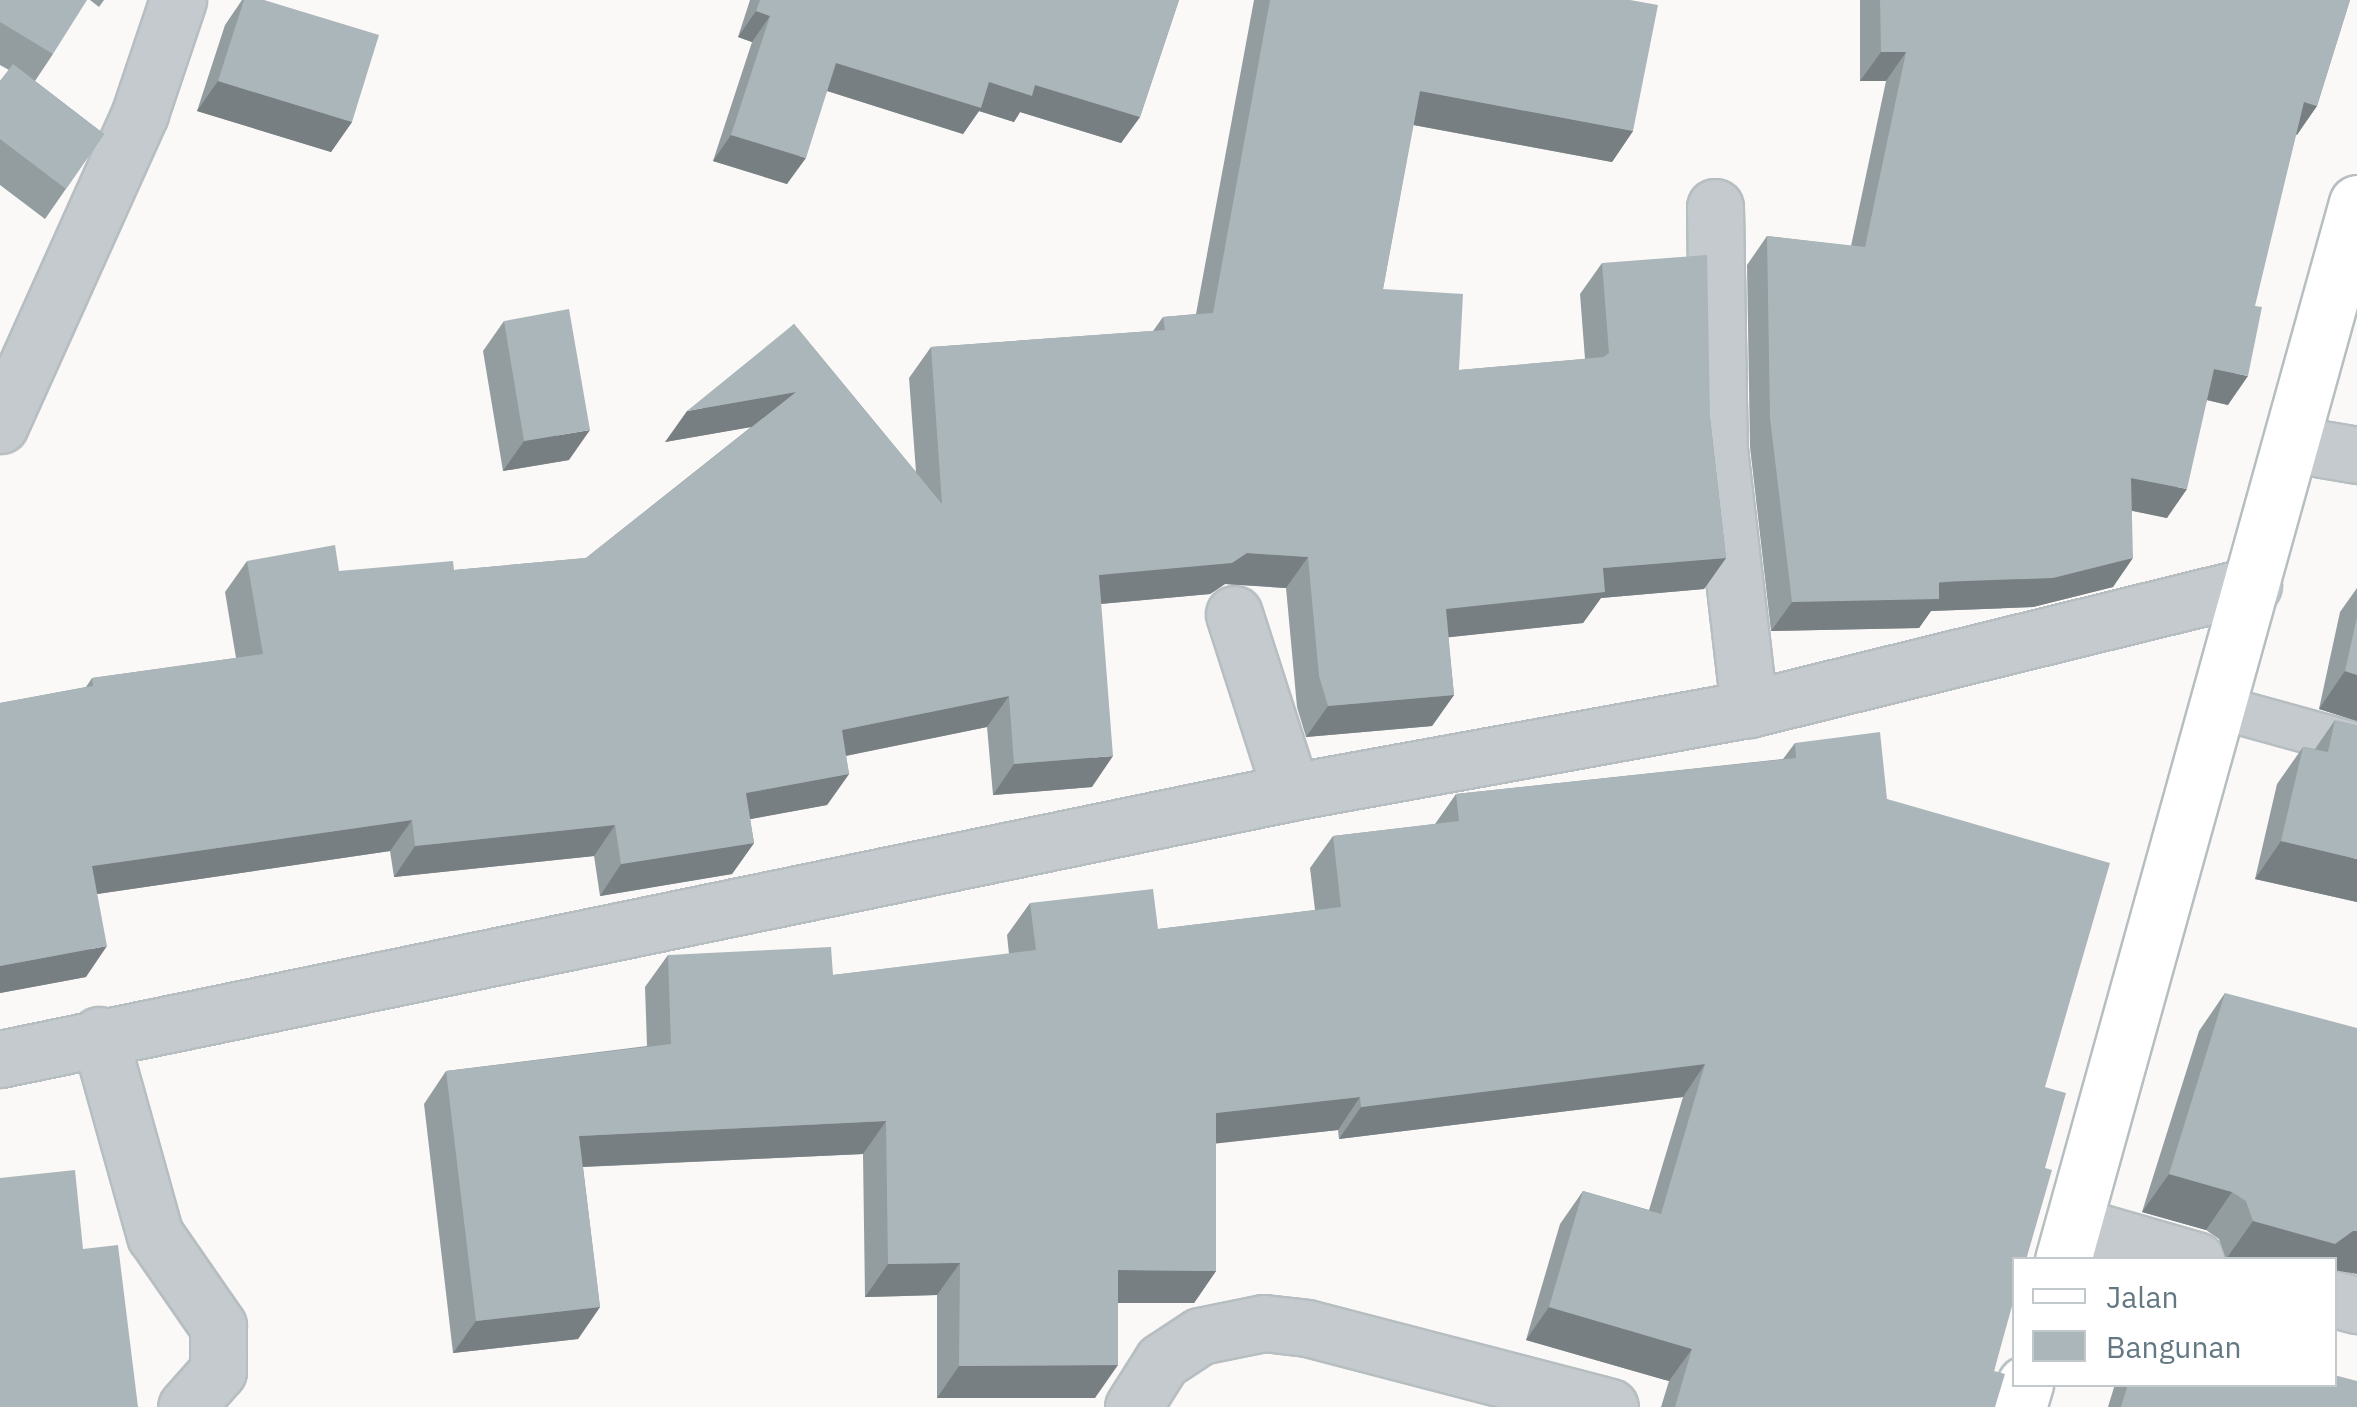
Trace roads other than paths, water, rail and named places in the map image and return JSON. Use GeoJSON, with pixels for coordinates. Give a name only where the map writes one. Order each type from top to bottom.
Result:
{"type":"FeatureCollection","features":[{"type":"Feature","properties":{"kind":"street"},"geometry":{"type":"LineString","coordinates":[[0,424],[140,113],[178,0]]}},
{"type":"Feature","properties":{"kind":"street"},"geometry":{"type":"LineString","coordinates":[[2175,1257],[2068,1242],[2357,203]]}},
{"type":"Feature","properties":{"kind":"street"},"geometry":{"type":"LineString","coordinates":[[1714,207],[1719,449],[1749,708]]}},
{"type":"Feature","properties":{"kind":"street"},"geometry":{"type":"LineString","coordinates":[[2292,444],[2357,455]]}},
{"type":"Feature","properties":{"kind":"street"},"geometry":{"type":"LineString","coordinates":[[0,1059],[99,1035],[1291,792],[1749,708],[2252,584]]}},
{"type":"Feature","properties":{"kind":"street"},"geometry":{"type":"LineString","coordinates":[[1234,614],[1291,792]]}},
{"type":"Feature","properties":{"kind":"street"},"geometry":{"type":"LineString","coordinates":[[99,1035],[155,1235],[218,1326],[218,1371],[186,1407]]}},
{"type":"Feature","properties":{"kind":"street"},"geometry":{"type":"LineString","coordinates":[[1133,1407],[1162,1361],[1200,1336],[1264,1324],[1307,1328],[1610,1407]]}},
{"type":"Feature","properties":{"kind":"lane"},"geometry":{"type":"LineString","coordinates":[[2219,707],[2357,745]]}}]}
